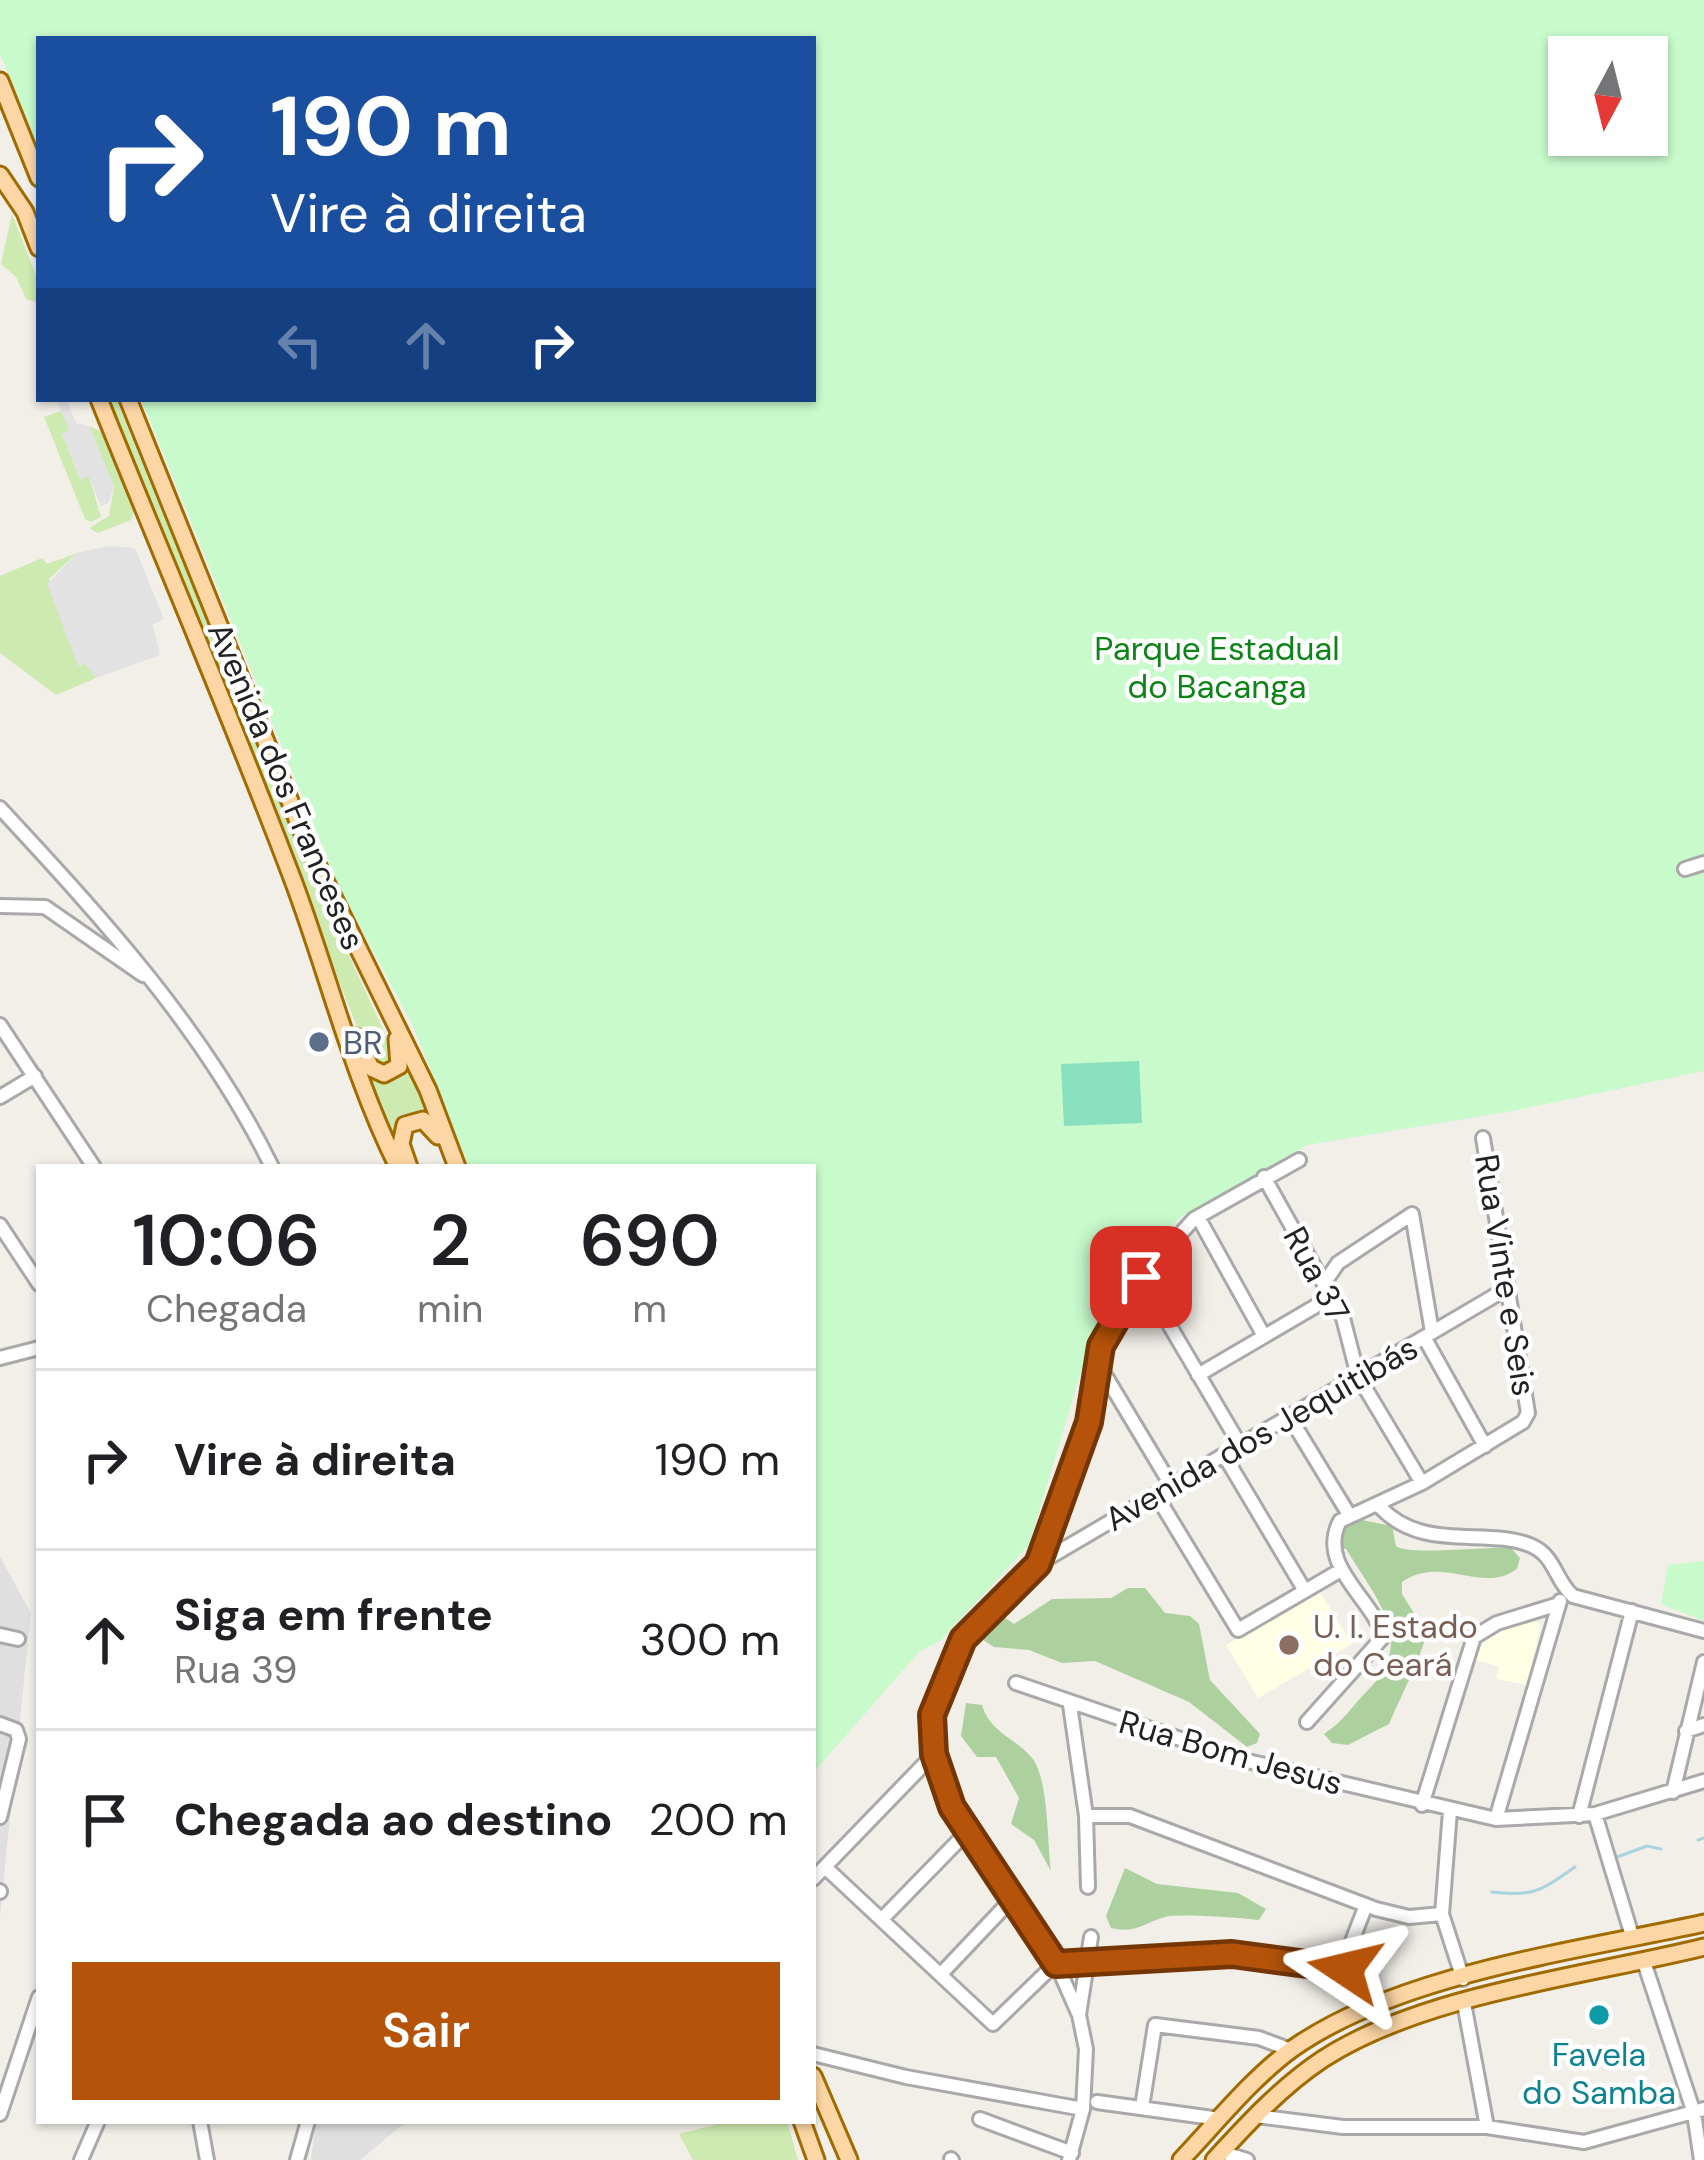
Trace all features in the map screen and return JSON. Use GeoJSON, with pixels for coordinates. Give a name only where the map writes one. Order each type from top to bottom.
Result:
{"type":"FeatureCollection","features":[{"type":"Feature","properties":{"kind":"main road"},"geometry":{"type":"LineString","coordinates":[[0,81],[36,171]]}},
{"type":"Feature","properties":{"kind":"main road"},"geometry":{"type":"LineString","coordinates":[[0,175],[25,212],[36,240]]}},
{"type":"Feature","properties":{"kind":"main road","name":"Avenida dos Franceses"},"geometry":{"type":"LineString","coordinates":[[101,402],[334,988],[355,1061],[397,1164]]}},
{"type":"Feature","properties":{"kind":"main road","name":"Avenida dos Franceses"},"geometry":{"type":"LineString","coordinates":[[129,402],[308,846],[360,960],[428,1090],[453,1164]]}},
{"type":"Feature","properties":{"kind":"main road"},"geometry":{"type":"LineString","coordinates":[[334,988],[368,1064],[379,1073],[393,1073],[401,1048],[360,960]]}},
{"type":"Feature","properties":{"kind":"main road"},"geometry":{"type":"LineString","coordinates":[[408,1164],[401,1133],[418,1120],[435,1129],[452,1164]]}},
{"type":"Feature","properties":{"kind":"main road"},"geometry":{"type":"LineString","coordinates":[[1181,2160],[1291,2050],[1363,2008],[1463,1979],[1704,1923]]}},
{"type":"Feature","properties":{"kind":"main road"},"geometry":{"type":"LineString","coordinates":[[1218,2156],[1298,2077],[1350,2043],[1395,2023],[1704,1948]]}},
{"type":"Feature","properties":{"kind":"main road"},"geometry":{"type":"LineString","coordinates":[[816,2083],[849,2160]]}},
{"type":"Feature","properties":{"kind":"main road"},"geometry":{"type":"LineString","coordinates":[[1239,2100],[1256,2116]]}},
{"type":"Feature","properties":{"kind":"main road"},"geometry":{"type":"LineString","coordinates":[[803,2124],[816,2160]]}},
{"type":"Feature","properties":{"kind":"street"},"geometry":{"type":"LineString","coordinates":[[0,808],[94,907],[154,982],[204,1048],[270,1164]]}},
{"type":"Feature","properties":{"kind":"street"},"geometry":{"type":"LineString","coordinates":[[1685,869],[1704,863]]}},
{"type":"Feature","properties":{"kind":"street"},"geometry":{"type":"LineString","coordinates":[[0,906],[21,902],[45,907],[154,982]]}},
{"type":"Feature","properties":{"kind":"street"},"geometry":{"type":"LineString","coordinates":[[0,1025],[92,1164]]}},
{"type":"Feature","properties":{"kind":"street"},"geometry":{"type":"LineString","coordinates":[[0,1097],[35,1076]]}},
{"type":"Feature","properties":{"kind":"street","name":"Rua Vinte e Seis"},"geometry":{"type":"LineString","coordinates":[[1483,1138],[1528,1413],[1485,1446]]}},
{"type":"Feature","properties":{"kind":"street"},"geometry":{"type":"LineString","coordinates":[[1038,1564],[1089,1422],[1096,1360],[1141,1277],[1174,1234],[1198,1216],[1299,1160]]}},
{"type":"Feature","properties":{"kind":"street","name":"Rua 37"},"geometry":{"type":"LineString","coordinates":[[1264,1177],[1333,1296],[1348,1330],[1358,1376],[1422,1483]]}},
{"type":"Feature","properties":{"kind":"street"},"geometry":{"type":"LineString","coordinates":[[1307,1722],[1383,1636],[1341,1570],[1335,1531],[1348,1513],[1379,1506],[1485,1446],[1428,1335],[1412,1214],[1338,1263],[1325,1282]]}},
{"type":"Feature","properties":{"kind":"street"},"geometry":{"type":"LineString","coordinates":[[1198,1216],[1264,1336]]}},
{"type":"Feature","properties":{"kind":"street"},"geometry":{"type":"LineString","coordinates":[[0,1225],[36,1279]]}},
{"type":"Feature","properties":{"kind":"street"},"geometry":{"type":"LineString","coordinates":[[1141,1277],[1240,1445]]}},
{"type":"Feature","properties":{"kind":"street","name":"Avenida dos Jequitibás"},"geometry":{"type":"LineString","coordinates":[[1079,2015],[1056,1964],[968,1832],[934,1754],[932,1715],[956,1651],[980,1617],[1038,1564],[1506,1289]]}},
{"type":"Feature","properties":{"kind":"street"},"geometry":{"type":"LineString","coordinates":[[1198,1375],[1333,1296]]}},
{"type":"Feature","properties":{"kind":"street"},"geometry":{"type":"LineString","coordinates":[[0,1358],[36,1349]]}},
{"type":"Feature","properties":{"kind":"street"},"geometry":{"type":"LineString","coordinates":[[1096,1360],[1172,1485]]}},
{"type":"Feature","properties":{"kind":"street"},"geometry":{"type":"LineString","coordinates":[[1289,1416],[1348,1513]]}},
{"type":"Feature","properties":{"kind":"street"},"geometry":{"type":"LineString","coordinates":[[1224,1454],[1305,1591]]}},
{"type":"Feature","properties":{"kind":"street"},"geometry":{"type":"LineString","coordinates":[[1156,1495],[1234,1627],[1244,1629],[1341,1570]]}},
{"type":"Feature","properties":{"kind":"street"},"geometry":{"type":"LineString","coordinates":[[1379,1506],[1394,1519],[1446,1538],[1533,1546],[1577,1598],[1704,1631]]}},
{"type":"Feature","properties":{"kind":"street"},"geometry":{"type":"LineString","coordinates":[[1496,1819],[1564,1588]]}},
{"type":"Feature","properties":{"kind":"street"},"geometry":{"type":"LineString","coordinates":[[1422,1805],[1474,1637],[1497,1623],[1559,1604]]}},
{"type":"Feature","properties":{"kind":"street"},"geometry":{"type":"LineString","coordinates":[[1579,1816],[1632,1611]]}},
{"type":"Feature","properties":{"kind":"street"},"geometry":{"type":"LineString","coordinates":[[0,1635],[18,1640]]}},
{"type":"Feature","properties":{"kind":"street"},"geometry":{"type":"LineString","coordinates":[[1673,1792],[1704,1662]]}},
{"type":"Feature","properties":{"kind":"street","name":"Rua Bom Jesus"},"geometry":{"type":"LineString","coordinates":[[1016,1683],[1239,1759],[1496,1819],[1595,1814],[1704,1781]]}},
{"type":"Feature","properties":{"kind":"street"},"geometry":{"type":"LineString","coordinates":[[1070,1705],[1086,1816],[1088,1887]]}},
{"type":"Feature","properties":{"kind":"street"},"geometry":{"type":"LineString","coordinates":[[0,1724],[16,1730],[19,1739],[0,1817]]}},
{"type":"Feature","properties":{"kind":"street"},"geometry":{"type":"LineString","coordinates":[[1686,1731],[1704,1725]]}},
{"type":"Feature","properties":{"kind":"street"},"geometry":{"type":"LineString","coordinates":[[816,1876],[934,1754]]}},
{"type":"Feature","properties":{"kind":"street"},"geometry":{"type":"LineString","coordinates":[[1450,1811],[1442,1914],[1463,1979]]}},
{"type":"Feature","properties":{"kind":"street"},"geometry":{"type":"LineString","coordinates":[[1595,1814],[1633,1939]]}},
{"type":"Feature","properties":{"kind":"street"},"geometry":{"type":"LineString","coordinates":[[1086,1816],[1130,1816],[1408,1917],[1442,1914]]}},
{"type":"Feature","properties":{"kind":"street"},"geometry":{"type":"LineString","coordinates":[[882,1919],[968,1832]]}},
{"type":"Feature","properties":{"kind":"street"},"geometry":{"type":"LineString","coordinates":[[825,1867],[993,2024],[1056,1964],[1090,1958],[1232,1954],[1345,1969]]}},
{"type":"Feature","properties":{"kind":"street"},"geometry":{"type":"LineString","coordinates":[[940,1974],[1011,1900]]}},
{"type":"Feature","properties":{"kind":"street"},"geometry":{"type":"LineString","coordinates":[[1363,2008],[1345,1969],[1346,1950],[1366,1905]]}},
{"type":"Feature","properties":{"kind":"street"},"geometry":{"type":"LineString","coordinates":[[980,2119],[1071,2156],[1090,2105],[1079,2015],[1091,1937]]}},
{"type":"Feature","properties":{"kind":"street"},"geometry":{"type":"LineString","coordinates":[[1644,1962],[1699,2111],[1701,2160]]}},
{"type":"Feature","properties":{"kind":"street"},"geometry":{"type":"LineString","coordinates":[[1464,2003],[1487,2127]]}},
{"type":"Feature","properties":{"kind":"street"},"geometry":{"type":"LineString","coordinates":[[0,2114],[36,2005]]}},
{"type":"Feature","properties":{"kind":"street"},"geometry":{"type":"LineString","coordinates":[[1142,2107],[1152,2026],[1259,2038],[1291,2050]]}},
{"type":"Feature","properties":{"kind":"street"},"geometry":{"type":"LineString","coordinates":[[816,2055],[906,2077],[1220,2119]]}},
{"type":"Feature","properties":{"kind":"street"},"geometry":{"type":"LineString","coordinates":[[1256,2116],[1342,2127],[1487,2127],[1584,2142],[1699,2111]]}},
{"type":"Feature","properties":{"kind":"street"},"geometry":{"type":"LineString","coordinates":[[81,2160],[97,2124]]}},
{"type":"Feature","properties":{"kind":"street"},"geometry":{"type":"LineString","coordinates":[[201,2124],[207,2160]]}},
{"type":"Feature","properties":{"kind":"street"},"geometry":{"type":"LineString","coordinates":[[297,2160],[307,2124]]}},
{"type":"Feature","properties":{"kind":"street"},"geometry":{"type":"LineString","coordinates":[[1218,2156],[1247,2160]]}},
{"type":"Feature","properties":{"kind":"shaded area"},"geometry":{"type":"Polygon","coordinates":[[[57,402],[67,402],[76,423],[89,426],[114,487],[108,503],[101,506],[89,477],[80,479],[62,434],[69,430],[57,402]]]}},
{"type":"Feature","properties":{"kind":"shaded area"},"geometry":{"type":"Polygon","coordinates":[[[109,546],[135,548],[164,619],[153,624],[160,655],[96,678],[85,664],[78,666],[47,584],[77,553],[109,546]]]}},
{"type":"Feature","properties":{"kind":"shaded area"},"geometry":{"type":"Polygon","coordinates":[[[0,1557],[31,1613],[0,1915],[0,1557]]]}},
{"type":"Feature","properties":{"kind":"shaded area","name":"U. I. Estado do Ceará"},"geometry":{"type":"Polygon","coordinates":[[[1320,1592],[1352,1644],[1258,1698],[1226,1645],[1320,1592]]]}},
{"type":"Feature","properties":{"kind":"shaded area"},"geometry":{"type":"Polygon","coordinates":[[[1528,1620],[1541,1623],[1527,1685],[1496,1679],[1499,1666],[1471,1659],[1479,1641],[1528,1620]]]}},
{"type":"Feature","properties":{"kind":"shaded area"},"geometry":{"type":"Polygon","coordinates":[[[316,2124],[403,2124],[360,2160],[311,2160],[316,2124]]]}},
{"type":"Feature","properties":{"kind":"green space","name":"Parque Estadual do Bacanga"},"geometry":{"type":"Polygon","coordinates":[[[0,0],[1704,0],[1704,1071],[1512,1111],[1307,1145],[1179,1218],[1126,1284],[1086,1355],[1029,1545],[941,1640],[919,1652],[816,1770],[816,1164],[468,1164],[414,1028],[339,887],[142,402],[816,402],[816,36],[36,36],[36,142],[0,54],[0,0]]]}},
{"type":"Feature","properties":{"kind":"green space"},"geometry":{"type":"Polygon","coordinates":[[[12,214],[36,275],[36,302],[26,299],[16,277],[1,264],[12,214]]]}},
{"type":"Feature","properties":{"kind":"green space"},"geometry":{"type":"Polygon","coordinates":[[[109,402],[117,402],[303,856],[393,1051],[388,1066],[377,1066],[369,1057],[109,402]]]}},
{"type":"Feature","properties":{"kind":"green space"},"geometry":{"type":"Polygon","coordinates":[[[61,411],[70,431],[62,434],[80,479],[89,476],[101,517],[91,522],[85,519],[44,417],[61,411]]]}},
{"type":"Feature","properties":{"kind":"green space"},"geometry":{"type":"Polygon","coordinates":[[[89,426],[102,432],[134,511],[131,520],[98,533],[89,528],[109,516],[114,487],[89,426]]]}},
{"type":"Feature","properties":{"kind":"green space"},"geometry":{"type":"Polygon","coordinates":[[[77,553],[49,579],[79,665],[85,663],[96,678],[56,695],[0,653],[0,576],[42,558],[47,564],[77,553]]]}},
{"type":"Feature","properties":{"kind":"green space"},"geometry":{"type":"Polygon","coordinates":[[[409,1060],[430,1112],[402,1114],[392,1139],[364,1073],[392,1081],[409,1060]]]}},
{"type":"Feature","properties":{"kind":"green space"},"geometry":{"type":"Polygon","coordinates":[[[1139,1061],[1142,1123],[1064,1126],[1061,1064],[1139,1061]]]}},
{"type":"Feature","properties":{"kind":"green space"},"geometry":{"type":"Polygon","coordinates":[[[1352,1518],[1392,1526],[1396,1546],[1404,1549],[1511,1548],[1520,1558],[1517,1569],[1503,1576],[1432,1572],[1402,1582],[1402,1594],[1427,1634],[1389,1724],[1348,1745],[1332,1743],[1324,1734],[1369,1689],[1390,1654],[1390,1636],[1379,1602],[1346,1549],[1340,1548],[1338,1537],[1352,1518]]]}},
{"type":"Feature","properties":{"kind":"green space"},"geometry":{"type":"Polygon","coordinates":[[[1704,1561],[1704,1621],[1661,1604],[1668,1565],[1704,1561]]]}},
{"type":"Feature","properties":{"kind":"green space"},"geometry":{"type":"Polygon","coordinates":[[[1128,1588],[1145,1588],[1165,1613],[1190,1616],[1199,1624],[1210,1680],[1260,1734],[1257,1743],[1247,1747],[1189,1702],[1095,1661],[1062,1663],[1029,1650],[994,1647],[975,1635],[998,1613],[1014,1624],[1052,1599],[1111,1598],[1128,1588]]]}},
{"type":"Feature","properties":{"kind":"green space"},"geometry":{"type":"Polygon","coordinates":[[[966,1703],[982,1705],[991,1723],[1038,1768],[1051,1871],[1034,1840],[1011,1824],[1019,1798],[996,1757],[977,1757],[961,1736],[966,1703]]]}},
{"type":"Feature","properties":{"kind":"green space"},"geometry":{"type":"Polygon","coordinates":[[[1125,1868],[1157,1884],[1238,1893],[1266,1909],[1259,1920],[1172,1916],[1133,1929],[1111,1928],[1106,1916],[1125,1868]]]}},
{"type":"Feature","properties":{"kind":"green space"},"geometry":{"type":"Polygon","coordinates":[[[718,2124],[788,2124],[798,2160],[693,2160],[679,2134],[718,2124]]]}},
{"type":"Feature","properties":{"kind":"waterway"},"geometry":{"type":"LineString","coordinates":[[1698,1840],[1704,1838]]}},
{"type":"Feature","properties":{"kind":"waterway"},"geometry":{"type":"LineString","coordinates":[[1617,1857],[1647,1846],[1661,1849]]}},
{"type":"Feature","properties":{"kind":"waterway"},"geometry":{"type":"LineString","coordinates":[[1492,1892],[1537,1890],[1575,1867]]}},
{"type":"Feature","properties":{"kind":"place","name":"BR"},"geometry":{"type":"Point","coordinates":[319,1042]}},
{"type":"Feature","properties":{"kind":"place","name":"U. I. Estado do Ceará"},"geometry":{"type":"Point","coordinates":[1289,1645]}},
{"type":"Feature","properties":{"kind":"place","name":"Favela do Samba"},"geometry":{"type":"Point","coordinates":[1599,2015]}},
{"type":"Feature","properties":{"kind":"route"},"geometry":{"type":"LineString","coordinates":[[1141,1277],[1101,1346],[1089,1422],[1038,1564],[971,1628],[950,1662],[932,1715],[934,1754],[952,1807],[1056,1964],[1090,1958],[1232,1954],[1345,1969]]}}]}
